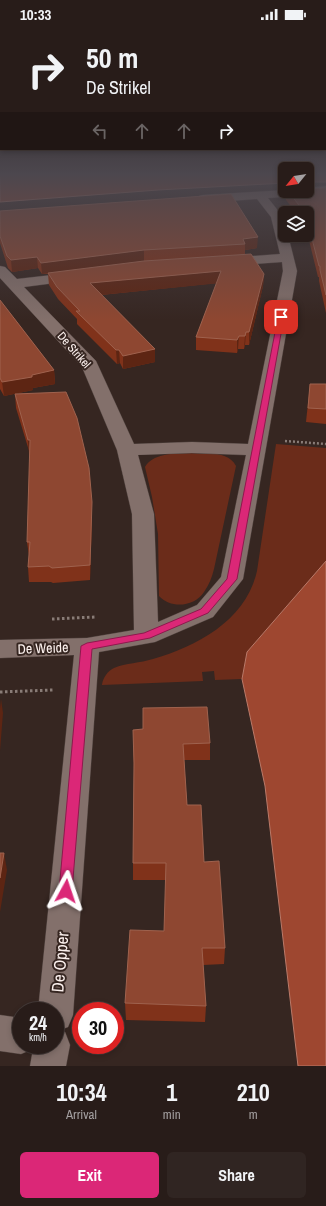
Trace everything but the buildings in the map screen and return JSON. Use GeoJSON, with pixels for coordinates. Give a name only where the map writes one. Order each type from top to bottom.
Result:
{"type":"FeatureCollection","features":[{"type":"Feature","properties":{"kind":"street"},"geometry":{"type":"LineString","coordinates":[[87,646],[146,625],[204,611],[232,579],[290,271],[288,258],[278,222]]}},
{"type":"Feature","properties":{"kind":"street"},"geometry":{"type":"LineString","coordinates":[[212,263],[288,258]]}},
{"type":"Feature","properties":{"kind":"street","name":"De Strikel"},"geometry":{"type":"LineString","coordinates":[[0,270],[90,365],[127,450],[143,514],[146,625]]}},
{"type":"Feature","properties":{"kind":"street"},"geometry":{"type":"LineString","coordinates":[[13,284],[90,274]]}},
{"type":"Feature","properties":{"kind":"street"},"geometry":{"type":"LineString","coordinates":[[127,450],[257,445]]}},
{"type":"Feature","properties":{"kind":"street","name":"De Weide"},"geometry":{"type":"LineString","coordinates":[[0,649],[87,646]]}},
{"type":"Feature","properties":{"kind":"street","name":"De Opper"},"geometry":{"type":"LineString","coordinates":[[56,1002],[87,646]]}},
{"type":"Feature","properties":{"kind":"street"},"geometry":{"type":"LineString","coordinates":[[0,1033],[12,1035]]}},
{"type":"Feature","properties":{"kind":"street"},"geometry":{"type":"LineString","coordinates":[[48,1066],[50,1054]]}},
{"type":"Feature","properties":{"kind":"path"},"geometry":{"type":"LineString","coordinates":[[257,445],[326,444]]}},
{"type":"Feature","properties":{"kind":"path"},"geometry":{"type":"LineString","coordinates":[[46,620],[146,625]]}},
{"type":"Feature","properties":{"kind":"path"},"geometry":{"type":"LineString","coordinates":[[0,692],[83,689]]}},
{"type":"Feature","properties":{"kind":"shaded area"},"geometry":{"type":"Polygon","coordinates":[[[276,444],[326,448],[326,561],[247,652],[242,679],[215,680],[214,671],[202,672],[203,681],[102,685],[103,679],[114,668],[170,653],[187,647],[203,638],[231,617],[242,604],[251,588],[257,571],[276,444]]]}},
{"type":"Feature","properties":{"kind":"shaded area"},"geometry":{"type":"Polygon","coordinates":[[[210,453],[228,458],[236,466],[213,572],[206,589],[200,597],[189,603],[170,603],[159,596],[158,534],[145,467],[150,461],[165,455],[210,453]]]}},
{"type":"Feature","properties":{"kind":"shaded area"},"geometry":{"type":"Polygon","coordinates":[[[326,561],[326,1066],[298,1066],[265,786],[242,679],[247,652],[326,561]]]}},
{"type":"Feature","properties":{"kind":"route"},"geometry":{"type":"LineString","coordinates":[[66,891],[87,646],[146,636],[204,611],[232,579],[281,317]]}}]}
